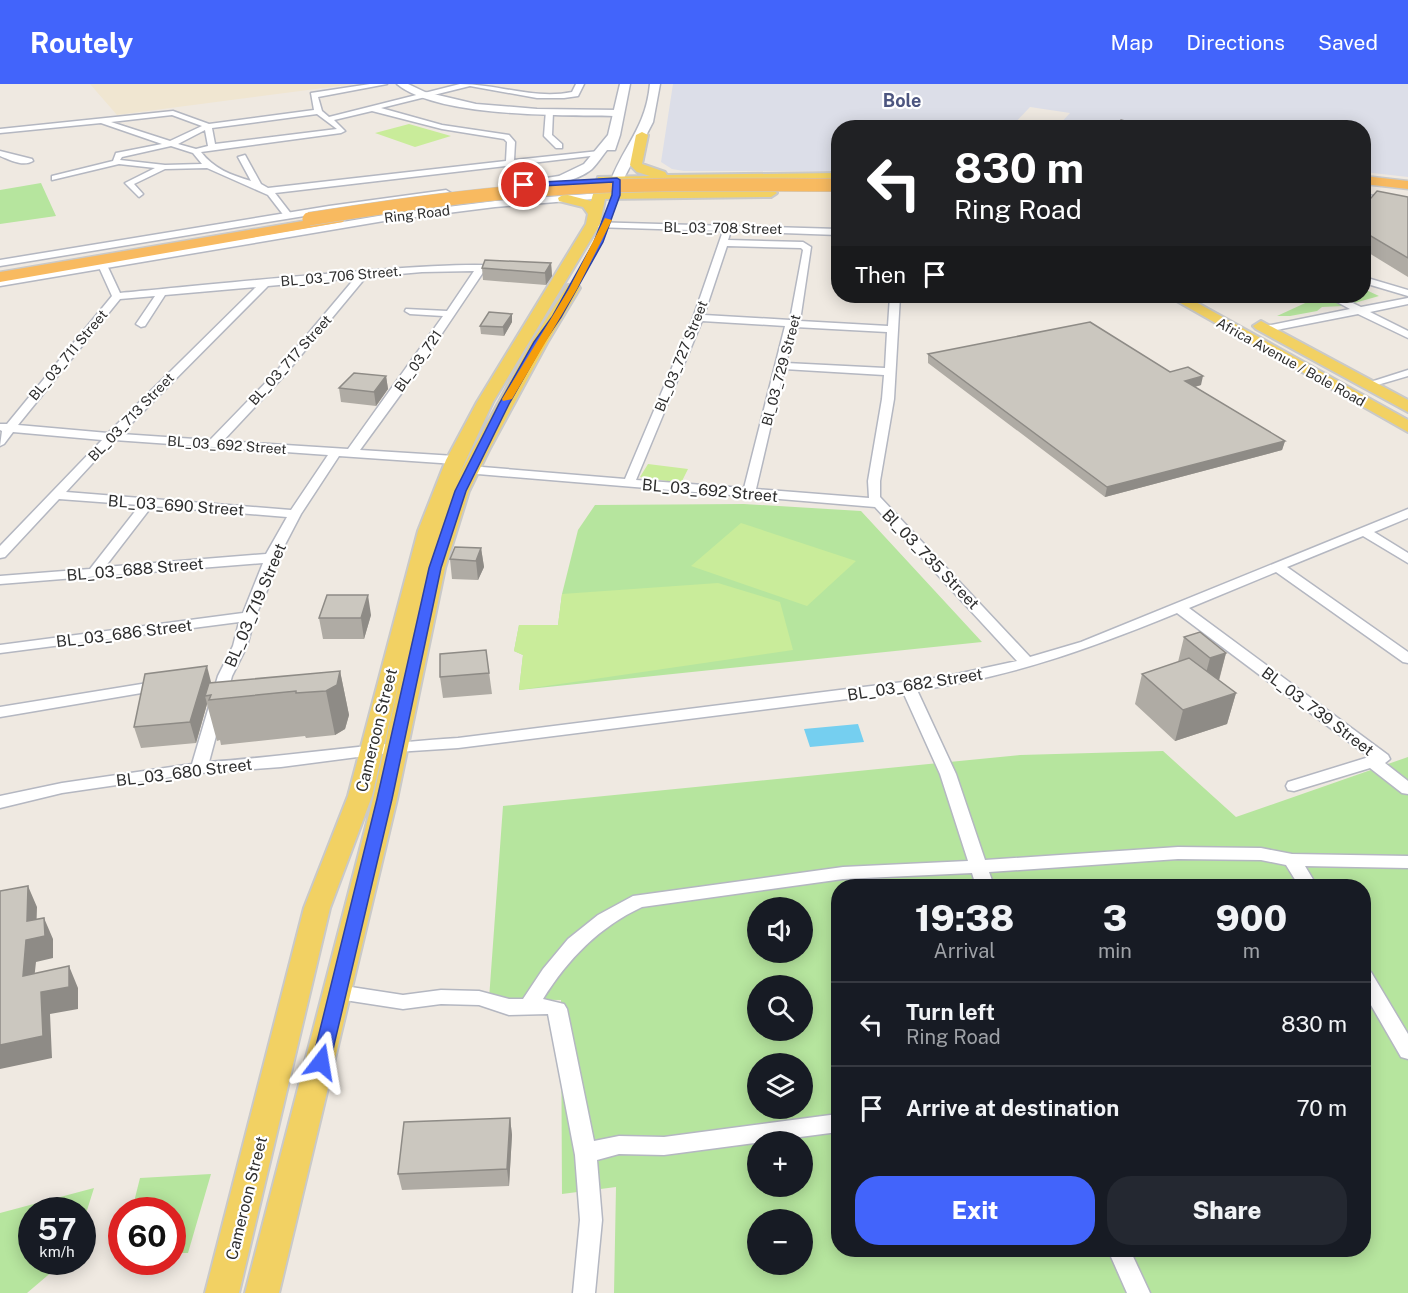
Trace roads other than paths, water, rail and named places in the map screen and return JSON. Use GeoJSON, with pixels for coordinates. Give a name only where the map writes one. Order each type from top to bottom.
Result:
{"type":"FeatureCollection","features":[{"type":"Feature","properties":{"kind":"highway"},"geometry":{"type":"LineString","coordinates":[[1371,189],[1408,184]]}},
{"type":"Feature","properties":{"kind":"highway","name":"Ring Road"},"geometry":{"type":"LineString","coordinates":[[0,270],[65,259],[175,246],[377,208],[517,192],[661,186],[831,188]]}},
{"type":"Feature","properties":{"kind":"highway"},"geometry":{"type":"LineString","coordinates":[[1371,189],[1408,193]]}},
{"type":"Feature","properties":{"kind":"highway"},"geometry":{"type":"LineString","coordinates":[[1371,190],[1408,201]]}},
{"type":"Feature","properties":{"kind":"highway"},"geometry":{"type":"LineString","coordinates":[[65,259],[150,239]]}},
{"type":"Feature","properties":{"kind":"highway"},"geometry":{"type":"LineString","coordinates":[[0,277],[175,246]]}},
{"type":"Feature","properties":{"kind":"main road"},"geometry":{"type":"LineString","coordinates":[[605,171],[625,84]]}},
{"type":"Feature","properties":{"kind":"main road"},"geometry":{"type":"LineString","coordinates":[[655,84],[651,113],[635,159],[636,165],[652,174],[690,178],[698,194]]}},
{"type":"Feature","properties":{"kind":"main road"},"geometry":{"type":"LineString","coordinates":[[524,185],[561,179],[587,168],[605,142],[615,135]]}},
{"type":"Feature","properties":{"kind":"main road"},"geometry":{"type":"LineString","coordinates":[[564,198],[588,204],[602,220],[621,166],[642,135]]}},
{"type":"Feature","properties":{"kind":"main road","name":"Ring Road"},"geometry":{"type":"LineString","coordinates":[[605,171],[617,180],[831,177]]}},
{"type":"Feature","properties":{"kind":"main road","name":"Cameroon Street"},"geometry":{"type":"LineString","coordinates":[[495,403],[557,317],[602,220],[600,196],[605,171]]}},
{"type":"Feature","properties":{"kind":"main road","name":"Ring Road"},"geometry":{"type":"LineString","coordinates":[[600,196],[602,220],[698,194],[831,188]]}},
{"type":"Feature","properties":{"kind":"main road","name":"Cameroon Street"},"geometry":{"type":"LineString","coordinates":[[222,1293],[317,908],[360,796],[428,531],[495,403],[558,271],[602,220]]}},
{"type":"Feature","properties":{"kind":"main road","name":"Africa Avenue / Bole Road"},"geometry":{"type":"LineString","coordinates":[[1189,303],[1408,427]]}},
{"type":"Feature","properties":{"kind":"main road","name":"Africa Avenue / Bole Road"},"geometry":{"type":"LineString","coordinates":[[1218,303],[1408,407]]}},
{"type":"Feature","properties":{"kind":"main road","name":"Cameroon Street"},"geometry":{"type":"LineString","coordinates":[[262,1293],[338,992],[396,747],[435,568],[460,491],[463,465]]}},
{"type":"Feature","properties":{"kind":"street"},"geometry":{"type":"LineString","coordinates":[[196,152],[212,147],[340,130],[318,112],[314,95],[383,84]]}},
{"type":"Feature","properties":{"kind":"street"},"geometry":{"type":"LineString","coordinates":[[401,84],[422,93],[482,106],[549,112],[619,113]]}},
{"type":"Feature","properties":{"kind":"street"},"geometry":{"type":"LineString","coordinates":[[328,119],[374,109],[422,93],[470,84],[520,94],[567,96],[578,91],[580,84]]}},
{"type":"Feature","properties":{"kind":"street"},"geometry":{"type":"LineString","coordinates":[[374,109],[442,127],[506,137],[512,142],[510,163]]}},
{"type":"Feature","properties":{"kind":"street"},"geometry":{"type":"LineString","coordinates":[[119,162],[115,157],[118,155],[171,144],[208,126],[318,112]]}},
{"type":"Feature","properties":{"kind":"street"},"geometry":{"type":"LineString","coordinates":[[549,112],[548,136],[559,146]]}},
{"type":"Feature","properties":{"kind":"street"},"geometry":{"type":"LineString","coordinates":[[0,131],[173,113],[208,126]]}},
{"type":"Feature","properties":{"kind":"street"},"geometry":{"type":"LineString","coordinates":[[98,120],[196,152],[209,166]]}},
{"type":"Feature","properties":{"kind":"street"},"geometry":{"type":"LineString","coordinates":[[208,126],[212,147]]}},
{"type":"Feature","properties":{"kind":"street"},"geometry":{"type":"LineString","coordinates":[[0,153],[13,158],[29,160]]}},
{"type":"Feature","properties":{"kind":"street"},"geometry":{"type":"LineString","coordinates":[[266,191],[598,153]]}},
{"type":"Feature","properties":{"kind":"street"},"geometry":{"type":"LineString","coordinates":[[242,157],[257,184]]}},
{"type":"Feature","properties":{"kind":"street"},"geometry":{"type":"LineString","coordinates":[[55,178],[119,162],[165,167],[209,166],[257,184],[283,204],[288,215]]}},
{"type":"Feature","properties":{"kind":"street"},"geometry":{"type":"LineString","coordinates":[[139,194],[129,183],[165,167]]}},
{"type":"Feature","properties":{"kind":"street","name":"Ring Road"},"geometry":{"type":"LineString","coordinates":[[0,263],[288,215],[411,197],[524,185],[605,171]]}},
{"type":"Feature","properties":{"kind":"street","name":"Ring Road"},"geometry":{"type":"LineString","coordinates":[[0,283],[103,265],[175,246],[384,218],[600,196]]}},
{"type":"Feature","properties":{"kind":"street","name":"BL_03_708 Street"},"geometry":{"type":"LineString","coordinates":[[602,220],[831,232]]}},
{"type":"Feature","properties":{"kind":"street","name":"BL_03_727 Street"},"geometry":{"type":"LineString","coordinates":[[629,483],[698,318],[728,228]]}},
{"type":"Feature","properties":{"kind":"street","name":"Bl_03_729 Street"},"geometry":{"type":"LineString","coordinates":[[722,243],[807,247],[795,322],[789,329],[749,493]]}},
{"type":"Feature","properties":{"kind":"street","name":"BL_03_711 Street"},"geometry":{"type":"LineString","coordinates":[[0,442],[5,427],[117,296],[103,265]]}},
{"type":"Feature","properties":{"kind":"street","name":"BL_03_706 Street."},"geometry":{"type":"LineString","coordinates":[[117,296],[363,274],[482,267],[513,269]]}},
{"type":"Feature","properties":{"kind":"street","name":"BL_03_721"},"geometry":{"type":"LineString","coordinates":[[351,454],[482,267]]}},
{"type":"Feature","properties":{"kind":"street","name":"BL_03_717 Street"},"geometry":{"type":"LineString","coordinates":[[214,443],[279,375],[363,274]]}},
{"type":"Feature","properties":{"kind":"street"},"geometry":{"type":"LineString","coordinates":[[1371,282],[1408,292]]}},
{"type":"Feature","properties":{"kind":"street","name":"BL_03_713 Street"},"geometry":{"type":"LineString","coordinates":[[0,554],[111,437],[265,283]]}},
{"type":"Feature","properties":{"kind":"street"},"geometry":{"type":"LineString","coordinates":[[141,324],[162,292]]}},
{"type":"Feature","properties":{"kind":"street"},"geometry":{"type":"LineString","coordinates":[[1266,329],[1408,301]]}},
{"type":"Feature","properties":{"kind":"street","name":"Bl_03_735 Street"},"geometry":{"type":"LineString","coordinates":[[894,303],[890,372],[874,481],[874,497],[1027,663]]}},
{"type":"Feature","properties":{"kind":"street"},"geometry":{"type":"LineString","coordinates":[[1346,303],[1408,334]]}},
{"type":"Feature","properties":{"kind":"street"},"geometry":{"type":"LineString","coordinates":[[1363,309],[1408,334]]}},
{"type":"Feature","properties":{"kind":"street"},"geometry":{"type":"LineString","coordinates":[[410,311],[451,314]]}},
{"type":"Feature","properties":{"kind":"street"},"geometry":{"type":"LineString","coordinates":[[698,318],[892,329]]}},
{"type":"Feature","properties":{"kind":"street"},"geometry":{"type":"LineString","coordinates":[[780,366],[890,372]]}},
{"type":"Feature","properties":{"kind":"street"},"geometry":{"type":"LineString","coordinates":[[1367,384],[1408,374]]}},
{"type":"Feature","properties":{"kind":"street","name":"BL_03_692 Street"},"geometry":{"type":"LineString","coordinates":[[5,427],[351,454],[629,483],[878,503]]}},
{"type":"Feature","properties":{"kind":"street","name":"BL_03_719 Street"},"geometry":{"type":"LineString","coordinates":[[199,768],[225,676],[240,646],[248,617],[263,584],[271,558],[295,514],[335,453]]}},
{"type":"Feature","properties":{"kind":"street","name":"BL_03_690 Street"},"geometry":{"type":"LineString","coordinates":[[58,495],[295,514]]}},
{"type":"Feature","properties":{"kind":"street"},"geometry":{"type":"LineString","coordinates":[[94,573],[148,503]]}},
{"type":"Feature","properties":{"kind":"street","name":"BL_03_682 Street"},"geometry":{"type":"LineString","coordinates":[[370,752],[396,747],[458,743],[952,681],[1027,663],[1086,645],[1408,513]]}},
{"type":"Feature","properties":{"kind":"street"},"geometry":{"type":"LineString","coordinates":[[1364,531],[1408,559]]}},
{"type":"Feature","properties":{"kind":"street","name":"BL_03_688 Street"},"geometry":{"type":"LineString","coordinates":[[0,580],[271,558]]}},
{"type":"Feature","properties":{"kind":"street"},"geometry":{"type":"LineString","coordinates":[[1276,566],[1408,659]]}},
{"type":"Feature","properties":{"kind":"street","name":"BL_03_739 Street"},"geometry":{"type":"LineString","coordinates":[[1180,608],[1382,759],[1294,786]]}},
{"type":"Feature","properties":{"kind":"street","name":"BL_03_686 Street"},"geometry":{"type":"LineString","coordinates":[[0,649],[248,617]]}},
{"type":"Feature","properties":{"kind":"street"},"geometry":{"type":"LineString","coordinates":[[203,679],[225,676]]}},
{"type":"Feature","properties":{"kind":"street"},"geometry":{"type":"LineString","coordinates":[[0,712],[180,683]]}},
{"type":"Feature","properties":{"kind":"street"},"geometry":{"type":"LineString","coordinates":[[908,687],[948,774],[982,879]]}},
{"type":"Feature","properties":{"kind":"street","name":"BL_03_680 Street"},"geometry":{"type":"LineString","coordinates":[[0,802],[62,788],[199,768],[370,752]]}},
{"type":"Feature","properties":{"kind":"street"},"geometry":{"type":"LineString","coordinates":[[1373,762],[1408,789]]}},
{"type":"Feature","properties":{"kind":"street"},"geometry":{"type":"LineString","coordinates":[[528,1007],[544,979],[566,951],[609,914],[639,900],[843,873],[978,867],[1178,853],[1261,854],[1292,860],[1408,862]]}},
{"type":"Feature","properties":{"kind":"street"},"geometry":{"type":"LineString","coordinates":[[1292,860],[1304,879]]}},
{"type":"Feature","properties":{"kind":"street"},"geometry":{"type":"LineString","coordinates":[[1371,989],[1408,1051]]}},
{"type":"Feature","properties":{"kind":"street"},"geometry":{"type":"LineString","coordinates":[[338,992],[403,1002],[441,997],[478,998],[509,1007],[545,1006],[557,1009],[586,1155],[591,1220],[584,1293]]}},
{"type":"Feature","properties":{"kind":"street"},"geometry":{"type":"LineString","coordinates":[[586,1155],[600,1148],[619,1145],[664,1146],[831,1124]]}},
{"type":"Feature","properties":{"kind":"street"},"geometry":{"type":"LineString","coordinates":[[1122,1257],[1139,1293]]}},
{"type":"Feature","properties":{"kind":"water"},"geometry":{"type":"Polygon","coordinates":[[[858,724],[864,742],[810,747],[804,729],[858,724]]]}},
{"type":"Feature","properties":{"kind":"district","name":"Bole"},"geometry":{"type":"Point","coordinates":[902,101]}}]}
